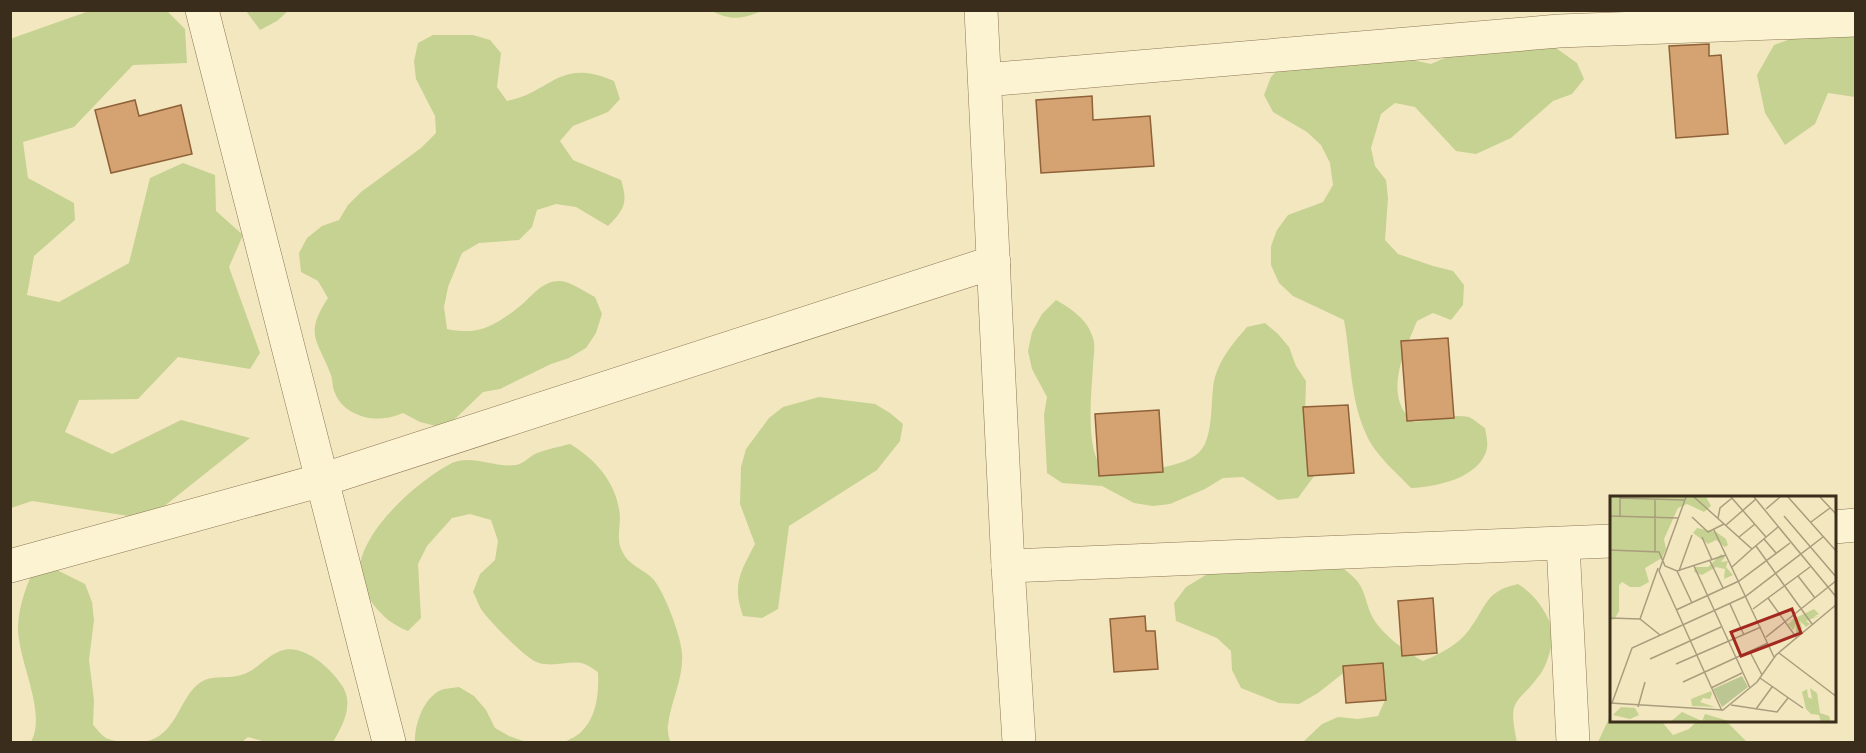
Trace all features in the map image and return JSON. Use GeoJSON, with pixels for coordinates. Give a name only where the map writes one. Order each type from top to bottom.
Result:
{"type":"FeatureCollection","features":[{"type":"Feature","properties":{"kind":"street"},"geometry":{"type":"LineString","coordinates":[[202,10],[389,742]]}},
{"type":"Feature","properties":{"kind":"street"},"geometry":{"type":"LineString","coordinates":[[981,10],[1008,566],[1019,742]]}},
{"type":"Feature","properties":{"kind":"street"},"geometry":{"type":"LineString","coordinates":[[986,80],[1559,21],[1856,20]]}},
{"type":"Feature","properties":{"kind":"street"},"geometry":{"type":"LineString","coordinates":[[10,566],[322,480],[994,262]]}},
{"type":"Feature","properties":{"kind":"street"},"geometry":{"type":"LineString","coordinates":[[1836,527],[1856,525]]}},
{"type":"Feature","properties":{"kind":"street"},"geometry":{"type":"LineString","coordinates":[[1008,566],[1610,541]]}},
{"type":"Feature","properties":{"kind":"street"},"geometry":{"type":"LineString","coordinates":[[1563,544],[1573,742]]}},
{"type":"Feature","properties":{"kind":"green space"},"geometry":{"type":"Polygon","coordinates":[[[712,10],[762,11],[737,18],[712,10]]]}},
{"type":"Feature","properties":{"kind":"green space"},"geometry":{"type":"Polygon","coordinates":[[[89,11],[167,11],[185,29],[187,63],[133,65],[74,127],[23,142],[28,178],[74,203],[75,220],[34,256],[27,295],[59,302],[129,263],[150,178],[183,163],[215,175],[216,211],[243,235],[229,267],[260,353],[250,369],[178,357],[138,399],[79,400],[65,432],[112,454],[181,420],[250,438],[148,519],[32,501],[11,508],[10,39],[89,11]]]}},
{"type":"Feature","properties":{"kind":"green space"},"geometry":{"type":"Polygon","coordinates":[[[246,11],[288,11],[277,21],[260,30],[246,11]]]}},
{"type":"Feature","properties":{"kind":"green space"},"geometry":{"type":"Polygon","coordinates":[[[1807,33],[1855,36],[1855,97],[1828,93],[1815,124],[1785,145],[1765,113],[1757,75],[1774,45],[1807,33]]]}},
{"type":"Feature","properties":{"kind":"green space"},"geometry":{"type":"Polygon","coordinates":[[[433,35],[473,35],[490,40],[501,53],[497,87],[507,101],[522,97],[568,74],[595,75],[614,81],[620,99],[608,112],[573,126],[560,141],[573,160],[621,180],[624,194],[624,205],[608,226],[576,207],[556,204],[537,210],[532,227],[519,240],[479,243],[462,253],[448,287],[444,307],[447,329],[466,331],[491,326],[515,310],[541,287],[561,281],[595,297],[602,314],[596,333],[586,348],[500,389],[483,392],[456,418],[440,427],[420,422],[403,413],[387,418],[370,418],[356,414],[338,400],[331,375],[315,336],[316,320],[328,298],[318,281],[301,272],[299,253],[307,238],[322,226],[339,220],[348,205],[361,192],[421,148],[436,133],[435,116],[416,79],[414,61],[418,43],[433,35]]]}},
{"type":"Feature","properties":{"kind":"green space"},"geometry":{"type":"Polygon","coordinates":[[[1546,41],[1577,63],[1584,79],[1572,94],[1553,101],[1511,138],[1476,154],[1456,151],[1415,107],[1395,103],[1381,114],[1371,148],[1375,166],[1386,180],[1388,198],[1385,240],[1398,254],[1453,271],[1464,285],[1463,305],[1451,320],[1433,313],[1417,321],[1404,352],[1398,375],[1399,398],[1403,410],[1414,422],[1448,417],[1469,417],[1485,428],[1487,441],[1483,458],[1467,474],[1433,486],[1411,488],[1380,456],[1366,434],[1354,393],[1344,320],[1293,296],[1279,283],[1271,265],[1271,246],[1277,230],[1288,215],[1323,202],[1333,185],[1330,163],[1321,145],[1307,132],[1273,112],[1264,95],[1271,77],[1283,64],[1376,52],[1431,64],[1447,57],[1462,44],[1546,41]]]}},
{"type":"Feature","properties":{"kind":"green space"},"geometry":{"type":"Polygon","coordinates":[[[1056,300],[1083,320],[1094,341],[1091,435],[1098,460],[1104,468],[1117,473],[1138,473],[1178,464],[1196,455],[1207,440],[1213,386],[1224,356],[1247,327],[1265,323],[1289,347],[1296,366],[1306,381],[1305,417],[1320,468],[1298,498],[1278,500],[1243,477],[1223,478],[1205,489],[1170,504],[1153,506],[1134,503],[1102,486],[1062,483],[1047,473],[1044,415],[1047,397],[1032,369],[1028,351],[1032,332],[1042,314],[1056,300]]]}},
{"type":"Feature","properties":{"kind":"green space"},"geometry":{"type":"Polygon","coordinates":[[[819,397],[875,404],[903,424],[900,441],[877,470],[789,526],[778,609],[762,618],[743,616],[738,595],[739,579],[755,544],[740,504],[741,467],[746,449],[769,418],[783,407],[819,397]]]}},
{"type":"Feature","properties":{"kind":"green space"},"geometry":{"type":"Polygon","coordinates":[[[570,444],[597,466],[610,484],[618,505],[621,549],[628,560],[656,582],[675,624],[681,645],[682,662],[668,725],[670,742],[565,742],[581,732],[591,719],[597,696],[598,672],[581,663],[545,664],[533,660],[508,639],[481,609],[473,592],[480,574],[495,560],[498,541],[491,520],[470,514],[452,518],[427,546],[418,564],[421,618],[408,631],[381,613],[360,583],[361,559],[368,542],[379,526],[407,495],[438,471],[452,463],[467,460],[518,465],[535,454],[570,444]]]}},
{"type":"Feature","properties":{"kind":"green space"},"geometry":{"type":"Polygon","coordinates":[[[1308,549],[1348,572],[1361,586],[1370,612],[1381,629],[1402,648],[1423,661],[1460,640],[1488,601],[1499,591],[1518,584],[1531,594],[1545,612],[1555,634],[1543,669],[1514,708],[1517,742],[1303,742],[1322,724],[1338,717],[1358,719],[1378,716],[1385,700],[1362,665],[1346,671],[1318,693],[1299,704],[1279,703],[1241,688],[1232,670],[1231,651],[1217,638],[1176,621],[1174,603],[1186,587],[1219,567],[1308,549]]]}},
{"type":"Feature","properties":{"kind":"green space"},"geometry":{"type":"Polygon","coordinates":[[[35,567],[53,568],[85,584],[92,602],[94,620],[89,660],[94,700],[93,725],[106,738],[124,742],[31,742],[36,717],[18,629],[23,597],[35,567]]]}},
{"type":"Feature","properties":{"kind":"green space"},"geometry":{"type":"Polygon","coordinates":[[[298,650],[316,659],[338,680],[346,694],[346,716],[333,742],[266,742],[248,737],[242,742],[141,742],[151,740],[166,730],[191,691],[202,681],[246,673],[280,651],[298,650]]]}},
{"type":"Feature","properties":{"kind":"green space"},"geometry":{"type":"Polygon","coordinates":[[[459,687],[474,696],[486,710],[495,728],[526,742],[415,742],[416,727],[426,703],[437,692],[459,687]]]}},
{"type":"Feature","properties":{"kind":"green space"},"geometry":{"type":"Polygon","coordinates":[[[1610,716],[1610,723],[1663,723],[1673,735],[1689,729],[1695,723],[1728,723],[1747,742],[1598,742],[1610,716]]]}},
{"type":"Feature","properties":{"kind":"building"},"geometry":{"type":"Polygon","coordinates":[[[1709,44],[1709,56],[1721,55],[1728,134],[1676,138],[1669,46],[1709,44]]]}},
{"type":"Feature","properties":{"kind":"building"},"geometry":{"type":"Polygon","coordinates":[[[1092,96],[1093,120],[1150,116],[1154,166],[1041,173],[1036,100],[1092,96]]]}},
{"type":"Feature","properties":{"kind":"building"},"geometry":{"type":"Polygon","coordinates":[[[135,100],[139,116],[181,105],[192,154],[111,173],[95,110],[135,100]]]}},
{"type":"Feature","properties":{"kind":"building"},"geometry":{"type":"Polygon","coordinates":[[[1448,338],[1454,418],[1407,421],[1401,341],[1448,338]]]}},
{"type":"Feature","properties":{"kind":"building"},"geometry":{"type":"Polygon","coordinates":[[[1348,405],[1354,473],[1308,476],[1303,407],[1348,405]]]}},
{"type":"Feature","properties":{"kind":"building"},"geometry":{"type":"Polygon","coordinates":[[[1159,410],[1163,472],[1099,476],[1095,414],[1159,410]]]}},
{"type":"Feature","properties":{"kind":"building"},"geometry":{"type":"Polygon","coordinates":[[[1433,598],[1437,653],[1402,656],[1398,601],[1433,598]]]}},
{"type":"Feature","properties":{"kind":"building"},"geometry":{"type":"Polygon","coordinates":[[[1145,616],[1146,631],[1155,631],[1158,669],[1114,672],[1110,619],[1145,616]]]}},
{"type":"Feature","properties":{"kind":"building"},"geometry":{"type":"Polygon","coordinates":[[[1383,663],[1386,700],[1346,703],[1343,666],[1383,663]]]}}]}
